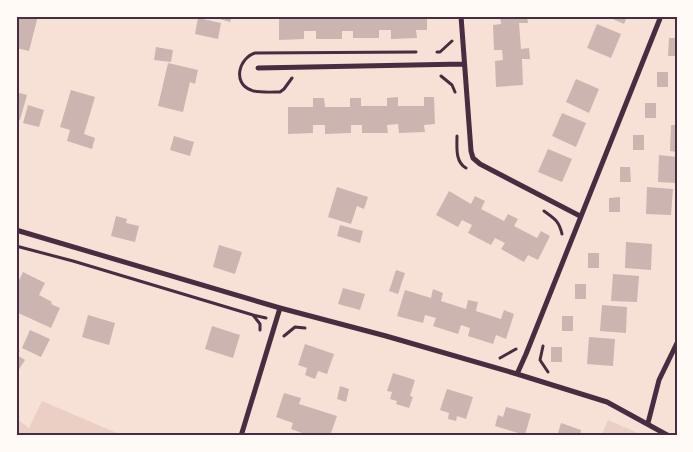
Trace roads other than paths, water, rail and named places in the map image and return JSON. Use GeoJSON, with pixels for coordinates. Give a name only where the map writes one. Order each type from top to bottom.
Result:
{"type":"FeatureCollection","features":[{"type":"Feature","properties":{"kind":"street"},"geometry":{"type":"LineString","coordinates":[[461,16],[473,158],[480,164],[580,216]]}},
{"type":"Feature","properties":{"kind":"street"},"geometry":{"type":"LineString","coordinates":[[517,374],[661,16]]}},
{"type":"Feature","properties":{"kind":"street"},"geometry":{"type":"LineString","coordinates":[[258,68],[464,64]]}},
{"type":"Feature","properties":{"kind":"street"},"geometry":{"type":"LineString","coordinates":[[16,230],[608,402],[669,436]]}},
{"type":"Feature","properties":{"kind":"street"},"geometry":{"type":"LineString","coordinates":[[241,436],[280,308]]}},
{"type":"Feature","properties":{"kind":"street"},"geometry":{"type":"LineString","coordinates":[[648,424],[659,380],[677,342]]}}]}
